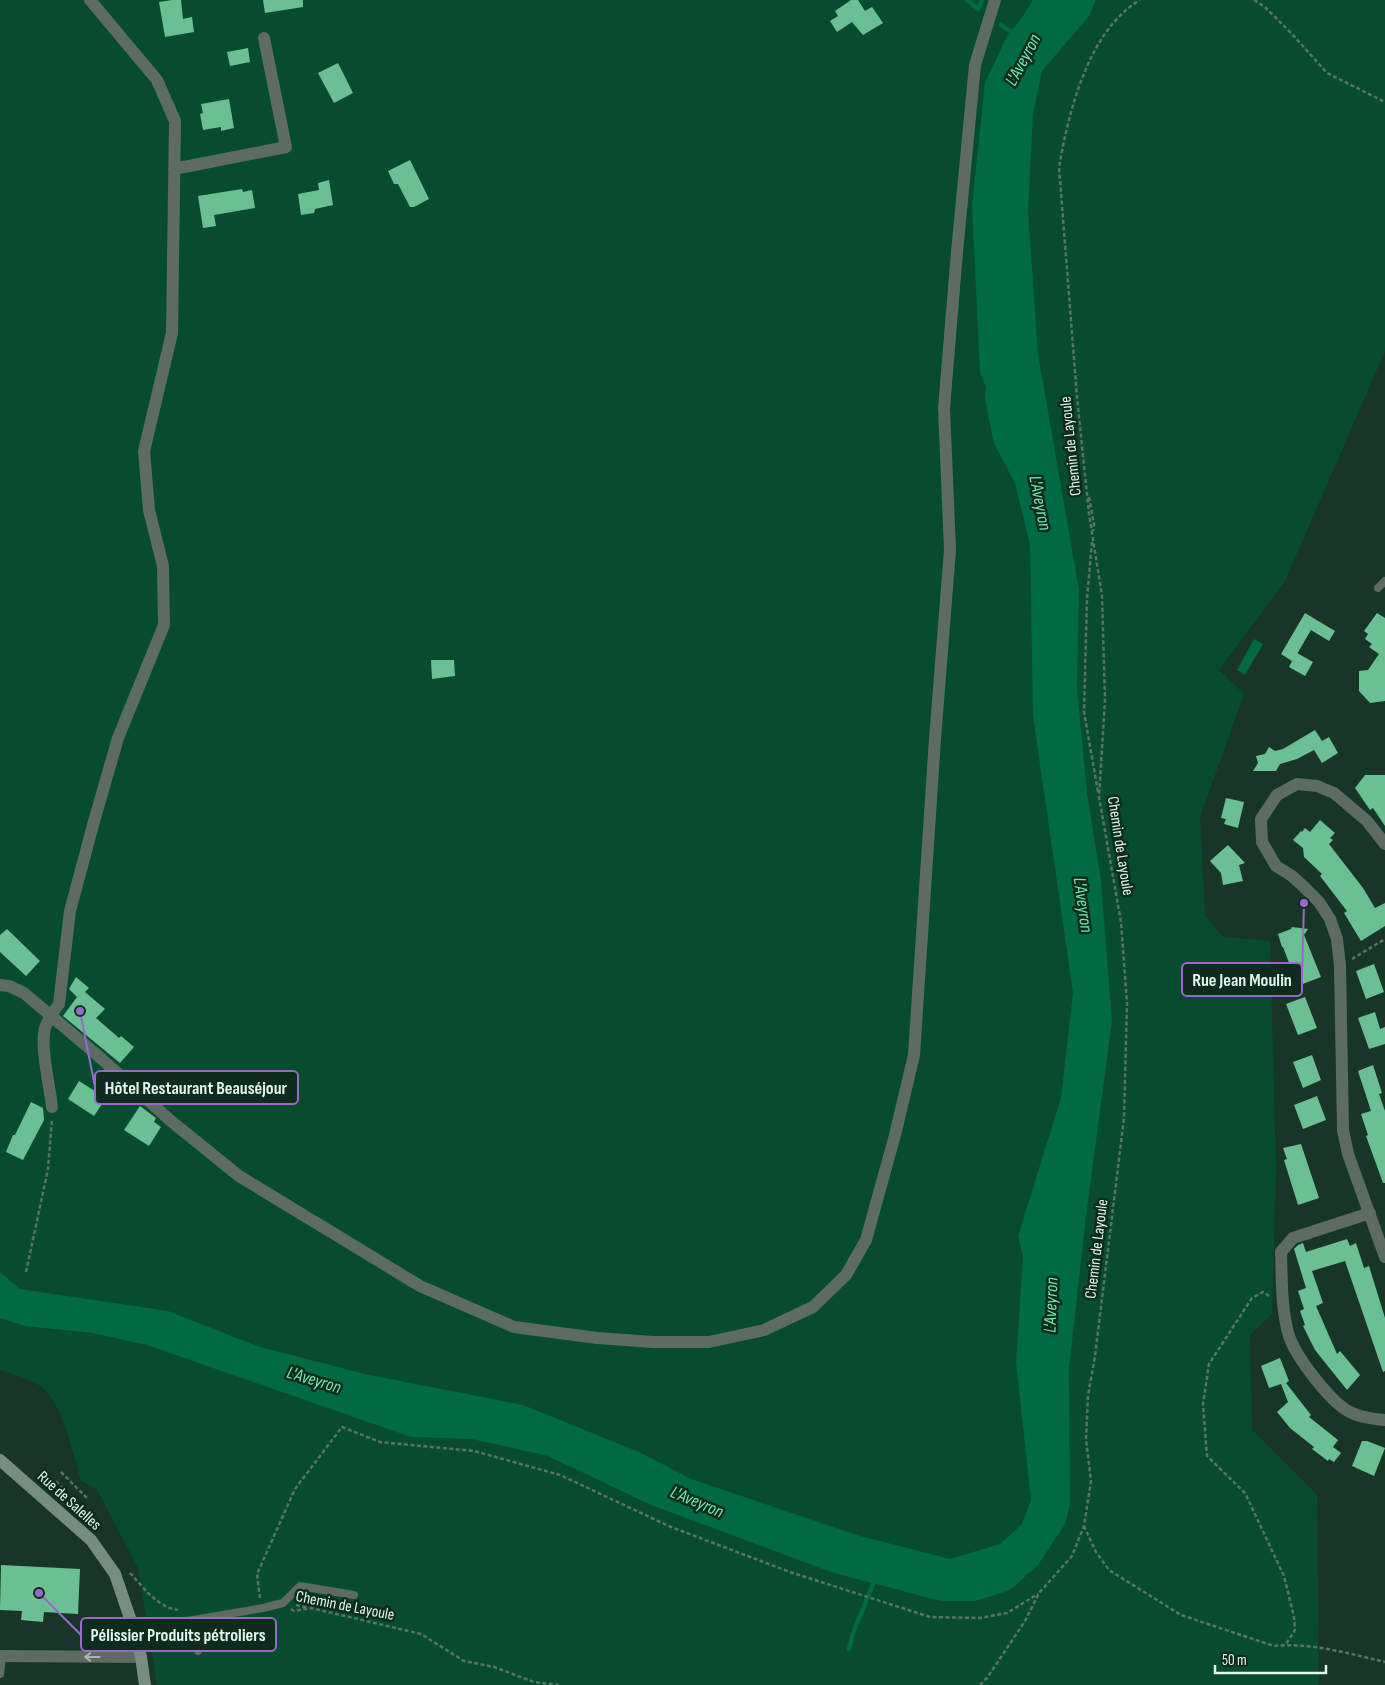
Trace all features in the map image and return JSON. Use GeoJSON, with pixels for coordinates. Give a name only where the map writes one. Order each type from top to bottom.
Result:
{"type":"FeatureCollection","features":[{"type":"Feature","properties":{"kind":"street"},"geometry":{"type":"LineString","coordinates":[[52,1108],[44,1046],[45,1030],[50,1016],[59,1004],[70,911],[118,738],[164,626],[163,566],[149,510],[144,450],[172,333],[175,121],[157,80],[90,0]]}},
{"type":"Feature","properties":{"kind":"street"},"geometry":{"type":"LineString","coordinates":[[0,985],[9,986],[24,993],[239,1176],[420,1286],[514,1326],[597,1338],[653,1342],[709,1342],[764,1330],[813,1307],[846,1275],[866,1240],[895,1135],[914,1055],[934,748],[950,550],[944,408],[975,65],[995,0]]}},
{"type":"Feature","properties":{"kind":"street"},"geometry":{"type":"LineString","coordinates":[[174,169],[286,147],[264,38]]}},
{"type":"Feature","properties":{"kind":"street"},"geometry":{"type":"LineString","coordinates":[[1385,844],[1367,821],[1334,793],[1317,786],[1297,784],[1277,795],[1261,819],[1262,842],[1276,866],[1292,876],[1319,902],[1330,918],[1338,939],[1342,1130],[1348,1154],[1385,1257]]}},
{"type":"Feature","properties":{"kind":"street"},"geometry":{"type":"LineString","coordinates":[[1370,1213],[1293,1238],[1281,1252],[1283,1305],[1289,1336],[1298,1356],[1330,1396],[1348,1411],[1370,1418],[1385,1420]]}},
{"type":"Feature","properties":{"kind":"street","name":"Rue de Salelles"},"geometry":{"type":"LineString","coordinates":[[0,1460],[91,1540],[115,1574],[134,1630],[141,1657],[145,1685]]}},
{"type":"Feature","properties":{"kind":"street"},"geometry":{"type":"LineString","coordinates":[[1,1656],[141,1657]]}},
{"type":"Feature","properties":{"kind":"lane"},"geometry":{"type":"LineString","coordinates":[[1378,588],[1385,581]]}},
{"type":"Feature","properties":{"kind":"lane"},"geometry":{"type":"LineString","coordinates":[[134,1630],[194,1621],[283,1603],[300,1586],[354,1595]]}},
{"type":"Feature","properties":{"kind":"lane"},"geometry":{"type":"LineString","coordinates":[[194,1621],[198,1652]]}},
{"type":"Feature","properties":{"kind":"lane"},"geometry":{"type":"LineString","coordinates":[[0,1674],[1,1656]]}},
{"type":"Feature","properties":{"kind":"path","name":"Chemin de Layoule"},"geometry":{"type":"LineString","coordinates":[[980,1685],[987,1678],[1021,1628],[1039,1593],[1072,1556],[1084,1526],[1091,1481],[1086,1439],[1088,1396],[1095,1356],[1124,1118],[1127,1003],[1121,922],[1099,797],[1105,700],[1102,596],[1089,514],[1077,397],[1059,167],[1064,136],[1078,89],[1094,53],[1110,27],[1130,6],[1140,0]]}},
{"type":"Feature","properties":{"kind":"path"},"geometry":{"type":"LineString","coordinates":[[1254,0],[1265,7],[1292,34],[1327,73],[1385,102]]}},
{"type":"Feature","properties":{"kind":"path"},"geometry":{"type":"LineString","coordinates":[[1085,476],[1094,524],[1087,598],[1084,712],[1099,797]]}},
{"type":"Feature","properties":{"kind":"path"},"geometry":{"type":"LineString","coordinates":[[1340,966],[1385,939]]}},
{"type":"Feature","properties":{"kind":"path"},"geometry":{"type":"LineString","coordinates":[[26,1272],[48,1169],[52,1108]]}},
{"type":"Feature","properties":{"kind":"path"},"geometry":{"type":"LineString","coordinates":[[1252,1298],[1209,1364],[1202,1404],[1207,1456],[1245,1493],[1284,1576],[1295,1630],[1286,1644]]}},
{"type":"Feature","properties":{"kind":"path","name":"Chemin de Layoule"},"geometry":{"type":"LineString","coordinates":[[559,1685],[534,1682],[494,1667],[464,1661],[421,1634],[311,1608],[294,1611],[283,1603],[261,1604],[257,1574],[295,1489],[342,1427],[380,1442],[474,1451],[560,1475],[671,1527],[790,1572],[930,1616],[980,1618],[1007,1613],[1039,1593]]}},
{"type":"Feature","properties":{"kind":"path"},"geometry":{"type":"LineString","coordinates":[[60,1472],[88,1499]]}},
{"type":"Feature","properties":{"kind":"path"},"geometry":{"type":"LineString","coordinates":[[56,1481],[93,1522]]}},
{"type":"Feature","properties":{"kind":"path"},"geometry":{"type":"LineString","coordinates":[[1084,1526],[1096,1552],[1109,1570],[1182,1615],[1274,1646],[1286,1644],[1339,1651],[1385,1662]]}},
{"type":"Feature","properties":{"kind":"path"},"geometry":{"type":"LineString","coordinates":[[129,1572],[156,1601],[170,1609],[183,1611]]}},
{"type":"Feature","properties":{"kind":"shaded area"},"geometry":{"type":"Polygon","coordinates":[[[0,0],[1385,0],[1385,351],[1285,581],[1219,670],[1244,694],[1200,817],[1205,916],[1223,937],[1270,941],[1276,1166],[1272,1314],[1250,1335],[1252,1430],[1317,1495],[1319,1685],[157,1685],[138,1568],[97,1489],[81,1481],[67,1432],[57,1407],[50,1396],[43,1388],[34,1383],[0,1370],[0,0]]]}},
{"type":"Feature","properties":{"kind":"water","name":"L'Aveyron"},"geometry":{"type":"Polygon","coordinates":[[[1033,0],[1096,0],[1089,16],[1042,71],[1033,114],[1028,212],[1038,354],[1079,590],[1077,688],[1087,793],[1101,881],[1112,1021],[1086,1216],[1069,1369],[1070,1504],[1065,1524],[1038,1565],[1010,1590],[975,1601],[941,1601],[834,1573],[651,1505],[548,1456],[472,1439],[411,1437],[147,1345],[93,1333],[25,1326],[0,1318],[0,1272],[20,1289],[168,1311],[260,1347],[365,1374],[523,1405],[639,1452],[691,1479],[860,1536],[950,1559],[1000,1544],[1022,1524],[1031,1500],[1016,1362],[1023,1256],[1018,1236],[1061,1098],[1073,993],[1033,716],[1030,545],[1015,483],[994,444],[985,399],[986,387],[980,373],[972,205],[985,83],[1007,36],[1033,0]]]}},
{"type":"Feature","properties":{"kind":"water"},"geometry":{"type":"Polygon","coordinates":[[[1254,639],[1263,644],[1245,675],[1237,670],[1254,639]]]}},
{"type":"Feature","properties":{"kind":"building"},"geometry":{"type":"Polygon","coordinates":[[[181,0],[183,19],[192,17],[194,32],[165,37],[159,2],[181,0]]]}},
{"type":"Feature","properties":{"kind":"building"},"geometry":{"type":"Polygon","coordinates":[[[263,0],[303,0],[303,7],[265,13],[263,0]]]}},
{"type":"Feature","properties":{"kind":"building"},"geometry":{"type":"Polygon","coordinates":[[[851,0],[858,0],[865,11],[872,7],[883,23],[863,35],[852,22],[837,32],[830,21],[838,16],[835,11],[851,0]]]}},
{"type":"Feature","properties":{"kind":"building"},"geometry":{"type":"Polygon","coordinates":[[[248,48],[250,62],[230,66],[227,52],[248,48]]]}},
{"type":"Feature","properties":{"kind":"building"},"geometry":{"type":"Polygon","coordinates":[[[338,63],[353,93],[334,103],[318,73],[338,63]]]}},
{"type":"Feature","properties":{"kind":"building"},"geometry":{"type":"Polygon","coordinates":[[[229,99],[234,128],[221,131],[221,127],[203,130],[200,114],[203,113],[201,104],[229,99]]]}},
{"type":"Feature","properties":{"kind":"building"},"geometry":{"type":"Polygon","coordinates":[[[410,160],[429,199],[414,207],[410,207],[398,184],[394,184],[388,171],[410,160]]]}},
{"type":"Feature","properties":{"kind":"building"},"geometry":{"type":"Polygon","coordinates":[[[329,180],[333,205],[315,209],[314,213],[301,215],[298,194],[319,190],[318,183],[329,180]]]}},
{"type":"Feature","properties":{"kind":"building"},"geometry":{"type":"Polygon","coordinates":[[[242,189],[243,192],[252,190],[255,208],[214,215],[216,226],[203,228],[198,196],[242,189]]]}},
{"type":"Feature","properties":{"kind":"building"},"geometry":{"type":"Polygon","coordinates":[[[1305,613],[1335,631],[1329,641],[1311,630],[1297,653],[1313,662],[1305,676],[1289,667],[1292,661],[1281,654],[1305,613]]]}},
{"type":"Feature","properties":{"kind":"building"},"geometry":{"type":"Polygon","coordinates":[[[1377,613],[1385,618],[1385,701],[1370,703],[1359,691],[1359,671],[1368,670],[1379,654],[1369,647],[1372,644],[1365,639],[1368,634],[1364,631],[1377,613]]]}},
{"type":"Feature","properties":{"kind":"building"},"geometry":{"type":"Polygon","coordinates":[[[431,660],[454,660],[455,676],[432,679],[431,660]]]}},
{"type":"Feature","properties":{"kind":"building"},"geometry":{"type":"Polygon","coordinates":[[[1315,730],[1322,741],[1329,737],[1338,753],[1322,763],[1314,750],[1297,759],[1280,764],[1276,771],[1253,771],[1258,763],[1256,756],[1265,754],[1269,747],[1275,751],[1283,749],[1315,730]]]}},
{"type":"Feature","properties":{"kind":"building"},"geometry":{"type":"Polygon","coordinates":[[[1365,775],[1385,775],[1385,826],[1373,808],[1370,810],[1355,788],[1365,775]]]}},
{"type":"Feature","properties":{"kind":"building"},"geometry":{"type":"Polygon","coordinates":[[[1226,798],[1244,802],[1238,828],[1224,824],[1226,819],[1221,818],[1226,798]]]}},
{"type":"Feature","properties":{"kind":"building"},"geometry":{"type":"Polygon","coordinates":[[[1320,820],[1335,833],[1330,838],[1333,840],[1329,844],[1363,888],[1375,908],[1385,903],[1385,926],[1361,941],[1344,913],[1347,911],[1320,876],[1322,874],[1304,857],[1303,848],[1293,840],[1305,828],[1310,832],[1320,820]]]}},
{"type":"Feature","properties":{"kind":"building"},"geometry":{"type":"Polygon","coordinates":[[[1228,845],[1245,863],[1239,865],[1243,881],[1223,885],[1221,873],[1210,861],[1228,845]]]}},
{"type":"Feature","properties":{"kind":"building"},"geometry":{"type":"Polygon","coordinates":[[[1292,927],[1308,929],[1304,935],[1321,977],[1295,987],[1288,970],[1291,968],[1278,934],[1292,927]]]}},
{"type":"Feature","properties":{"kind":"building"},"geometry":{"type":"Polygon","coordinates":[[[7,929],[40,961],[26,976],[0,952],[0,935],[7,929]]]}},
{"type":"Feature","properties":{"kind":"building"},"geometry":{"type":"Polygon","coordinates":[[[1374,964],[1384,992],[1366,999],[1356,971],[1374,964]]]}},
{"type":"Feature","properties":{"kind":"building"},"geometry":{"type":"Polygon","coordinates":[[[76,977],[89,988],[85,992],[105,1009],[96,1018],[119,1038],[121,1036],[134,1047],[120,1063],[63,1016],[77,997],[69,989],[76,977]]]}},
{"type":"Feature","properties":{"kind":"building"},"geometry":{"type":"Polygon","coordinates":[[[1305,997],[1317,1028],[1298,1035],[1286,1004],[1305,997]]]}},
{"type":"Feature","properties":{"kind":"building"},"geometry":{"type":"Polygon","coordinates":[[[1375,1012],[1380,1029],[1385,1027],[1385,1044],[1369,1049],[1358,1018],[1375,1012]]]}},
{"type":"Feature","properties":{"kind":"building"},"geometry":{"type":"Polygon","coordinates":[[[1312,1055],[1321,1080],[1303,1088],[1293,1062],[1312,1055]]]}},
{"type":"Feature","properties":{"kind":"building"},"geometry":{"type":"Polygon","coordinates":[[[1373,1065],[1382,1093],[1379,1094],[1385,1111],[1385,1183],[1383,1183],[1366,1136],[1368,1135],[1361,1114],[1371,1111],[1358,1071],[1373,1065]]]}},
{"type":"Feature","properties":{"kind":"building"},"geometry":{"type":"Polygon","coordinates":[[[79,1081],[106,1098],[94,1116],[68,1099],[79,1081]]]}},
{"type":"Feature","properties":{"kind":"building"},"geometry":{"type":"Polygon","coordinates":[[[1317,1096],[1326,1120],[1303,1129],[1294,1105],[1317,1096]]]}},
{"type":"Feature","properties":{"kind":"building"},"geometry":{"type":"Polygon","coordinates":[[[31,1102],[43,1108],[44,1120],[23,1160],[6,1152],[31,1102]]]}},
{"type":"Feature","properties":{"kind":"building"},"geometry":{"type":"Polygon","coordinates":[[[140,1106],[156,1118],[154,1122],[161,1127],[149,1146],[124,1130],[140,1106]]]}},
{"type":"Feature","properties":{"kind":"building"},"geometry":{"type":"Polygon","coordinates":[[[1301,1144],[1319,1198],[1298,1205],[1284,1160],[1287,1159],[1283,1148],[1301,1144]]]}},
{"type":"Feature","properties":{"kind":"building"},"geometry":{"type":"Polygon","coordinates":[[[1347,1239],[1350,1246],[1356,1243],[1364,1268],[1369,1266],[1385,1318],[1385,1371],[1383,1372],[1345,1261],[1312,1271],[1323,1303],[1316,1306],[1337,1354],[1340,1351],[1360,1375],[1347,1390],[1315,1350],[1303,1326],[1305,1325],[1300,1311],[1304,1309],[1298,1291],[1306,1288],[1294,1249],[1303,1243],[1306,1252],[1347,1239]]]}},
{"type":"Feature","properties":{"kind":"building"},"geometry":{"type":"Polygon","coordinates":[[[1280,1358],[1289,1381],[1286,1383],[1311,1415],[1309,1417],[1338,1440],[1333,1447],[1341,1453],[1334,1462],[1329,1459],[1328,1461],[1312,1449],[1314,1447],[1290,1428],[1277,1412],[1288,1402],[1281,1384],[1269,1388],[1261,1366],[1280,1358]]]}},
{"type":"Feature","properties":{"kind":"building"},"geometry":{"type":"Polygon","coordinates":[[[1362,1441],[1385,1448],[1374,1476],[1352,1466],[1362,1441]]]}},
{"type":"Feature","properties":{"kind":"building"},"geometry":{"type":"Polygon","coordinates":[[[1,1565],[80,1569],[78,1614],[44,1612],[43,1622],[21,1620],[22,1611],[0,1610],[1,1565]]]}},
{"type":"Feature","properties":{"kind":"waterway"},"geometry":{"type":"LineString","coordinates":[[967,0],[978,9],[982,0]]}},
{"type":"Feature","properties":{"kind":"waterway","name":"L'Aveyron"},"geometry":{"type":"LineString","coordinates":[[1001,25],[1014,34]]}},
{"type":"Feature","properties":{"kind":"waterway"},"geometry":{"type":"LineString","coordinates":[[849,1649],[853,1633],[873,1584]]}},
{"type":"Feature","properties":{"kind":"place","name":"Rue Jean Moulin"},"geometry":{"type":"Point","coordinates":[1304,903]}},
{"type":"Feature","properties":{"kind":"place","name":"Hôtel Restaurant Beauséjour"},"geometry":{"type":"Point","coordinates":[80,1011]}},
{"type":"Feature","properties":{"kind":"place","name":"Pélissier Produits pétroliers"},"geometry":{"type":"Point","coordinates":[39,1593]}}]}
